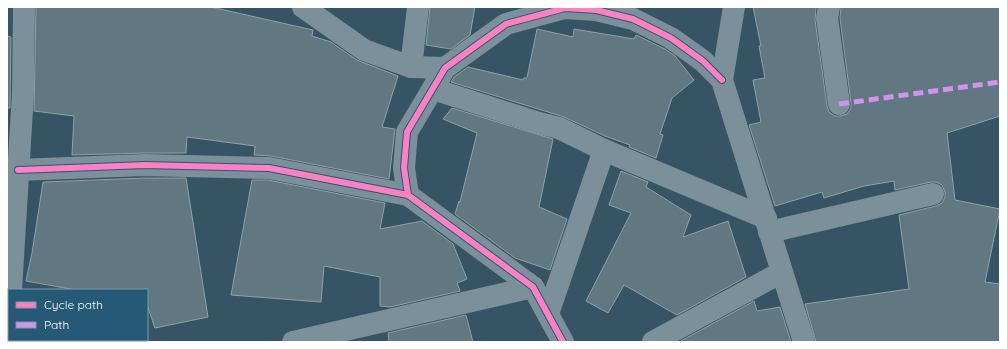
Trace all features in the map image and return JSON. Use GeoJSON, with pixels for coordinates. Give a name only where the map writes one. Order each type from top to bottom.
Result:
{"type":"FeatureCollection","features":[{"type":"Feature","properties":{"kind":"street"},"geometry":{"type":"LineString","coordinates":[[11,289],[23,93],[24,7]]}},
{"type":"Feature","properties":{"kind":"street"},"geometry":{"type":"LineString","coordinates":[[302,7],[364,50],[411,67],[445,68]]}},
{"type":"Feature","properties":{"kind":"street"},"geometry":{"type":"LineString","coordinates":[[411,67],[418,7]]}},
{"type":"Feature","properties":{"kind":"street"},"geometry":{"type":"LineString","coordinates":[[734,7],[722,80],[804,342]]}},
{"type":"Feature","properties":{"kind":"street"},"geometry":{"type":"LineString","coordinates":[[829,7],[827,18],[839,104]]}},
{"type":"Feature","properties":{"kind":"street"},"geometry":{"type":"LineString","coordinates":[[408,195],[404,168],[407,132],[445,68],[506,24],[565,8],[596,10],[633,19],[671,38],[703,61],[722,80]]}},
{"type":"Feature","properties":{"kind":"street"},"geometry":{"type":"LineString","coordinates":[[433,89],[559,128],[768,225],[933,194]]}},
{"type":"Feature","properties":{"kind":"street"},"geometry":{"type":"LineString","coordinates":[[548,314],[604,150]]}},
{"type":"Feature","properties":{"kind":"street"},"geometry":{"type":"LineString","coordinates":[[18,170],[145,165],[269,168],[408,195],[533,287],[563,342]]}},
{"type":"Feature","properties":{"kind":"street"},"geometry":{"type":"LineString","coordinates":[[653,342],[782,272]]}},
{"type":"Feature","properties":{"kind":"street"},"geometry":{"type":"LineString","coordinates":[[292,342],[533,287]]}},
{"type":"Feature","properties":{"kind":"building"},"geometry":{"type":"Polygon","coordinates":[[[36,7],[211,7],[313,30],[312,36],[331,42],[357,60],[398,76],[382,127],[395,129],[389,179],[271,156],[254,155],[255,146],[187,137],[186,153],[72,155],[74,116],[34,111],[36,7]]]}},
{"type":"Feature","properties":{"kind":"building"},"geometry":{"type":"Polygon","coordinates":[[[430,7],[475,7],[470,35],[451,49],[426,45],[430,7]]]}},
{"type":"Feature","properties":{"kind":"building"},"geometry":{"type":"Polygon","coordinates":[[[753,7],[816,7],[815,20],[827,106],[829,112],[835,116],[840,116],[847,114],[851,108],[840,18],[841,7],[1000,7],[1000,116],[947,133],[955,200],[1000,209],[985,282],[1000,284],[1000,342],[816,342],[805,304],[909,289],[899,215],[936,206],[942,203],[945,197],[945,192],[942,185],[936,182],[895,190],[894,181],[864,186],[824,198],[822,192],[775,206],[749,125],[761,122],[753,80],[765,78],[759,46],[761,46],[753,7]]]}},
{"type":"Feature","properties":{"kind":"building"},"geometry":{"type":"Polygon","coordinates":[[[537,29],[573,37],[574,29],[634,39],[636,35],[665,49],[675,56],[694,80],[672,98],[660,134],[663,135],[656,158],[629,147],[630,145],[605,136],[564,117],[451,82],[454,77],[468,67],[523,80],[524,78],[527,78],[537,29]]]}},
{"type":"Feature","properties":{"kind":"building"},"geometry":{"type":"Polygon","coordinates":[[[7,36],[11,37],[10,108],[7,108],[7,36]]]}},
{"type":"Feature","properties":{"kind":"building"},"geometry":{"type":"Polygon","coordinates":[[[452,108],[553,139],[539,207],[567,219],[550,270],[515,258],[455,214],[459,201],[460,202],[477,133],[443,119],[452,108]]]}},
{"type":"Feature","properties":{"kind":"building"},"geometry":{"type":"Polygon","coordinates":[[[621,171],[648,182],[646,187],[691,215],[683,237],[728,221],[746,277],[677,315],[624,285],[608,313],[586,301],[631,213],[609,205],[621,171]]]}},
{"type":"Feature","properties":{"kind":"building"},"geometry":{"type":"Polygon","coordinates":[[[186,178],[208,317],[155,328],[148,308],[148,289],[70,289],[26,281],[43,182],[186,178]]]}},
{"type":"Feature","properties":{"kind":"building"},"geometry":{"type":"Polygon","coordinates":[[[252,180],[268,180],[385,203],[380,229],[422,221],[453,244],[467,279],[457,283],[460,291],[390,307],[380,306],[380,277],[324,266],[321,302],[231,295],[252,180]]]}},
{"type":"Feature","properties":{"kind":"building"},"geometry":{"type":"Polygon","coordinates":[[[754,301],[757,311],[780,307],[791,342],[679,342],[754,301]]]}},
{"type":"Feature","properties":{"kind":"building"},"geometry":{"type":"Polygon","coordinates":[[[466,315],[473,342],[389,342],[388,333],[466,315]]]}},
{"type":"Feature","properties":{"kind":"marked path"},"geometry":{"type":"LineString","coordinates":[[839,104],[1000,82]]}},
{"type":"Feature","properties":{"kind":"cycle path"},"geometry":{"type":"LineString","coordinates":[[408,195],[404,168],[407,132],[445,68],[506,24],[565,8],[596,10],[633,19],[671,38],[703,61],[722,80]]}},
{"type":"Feature","properties":{"kind":"cycle path"},"geometry":{"type":"LineString","coordinates":[[18,170],[145,165],[269,168],[408,195],[533,287],[563,342]]}}]}
